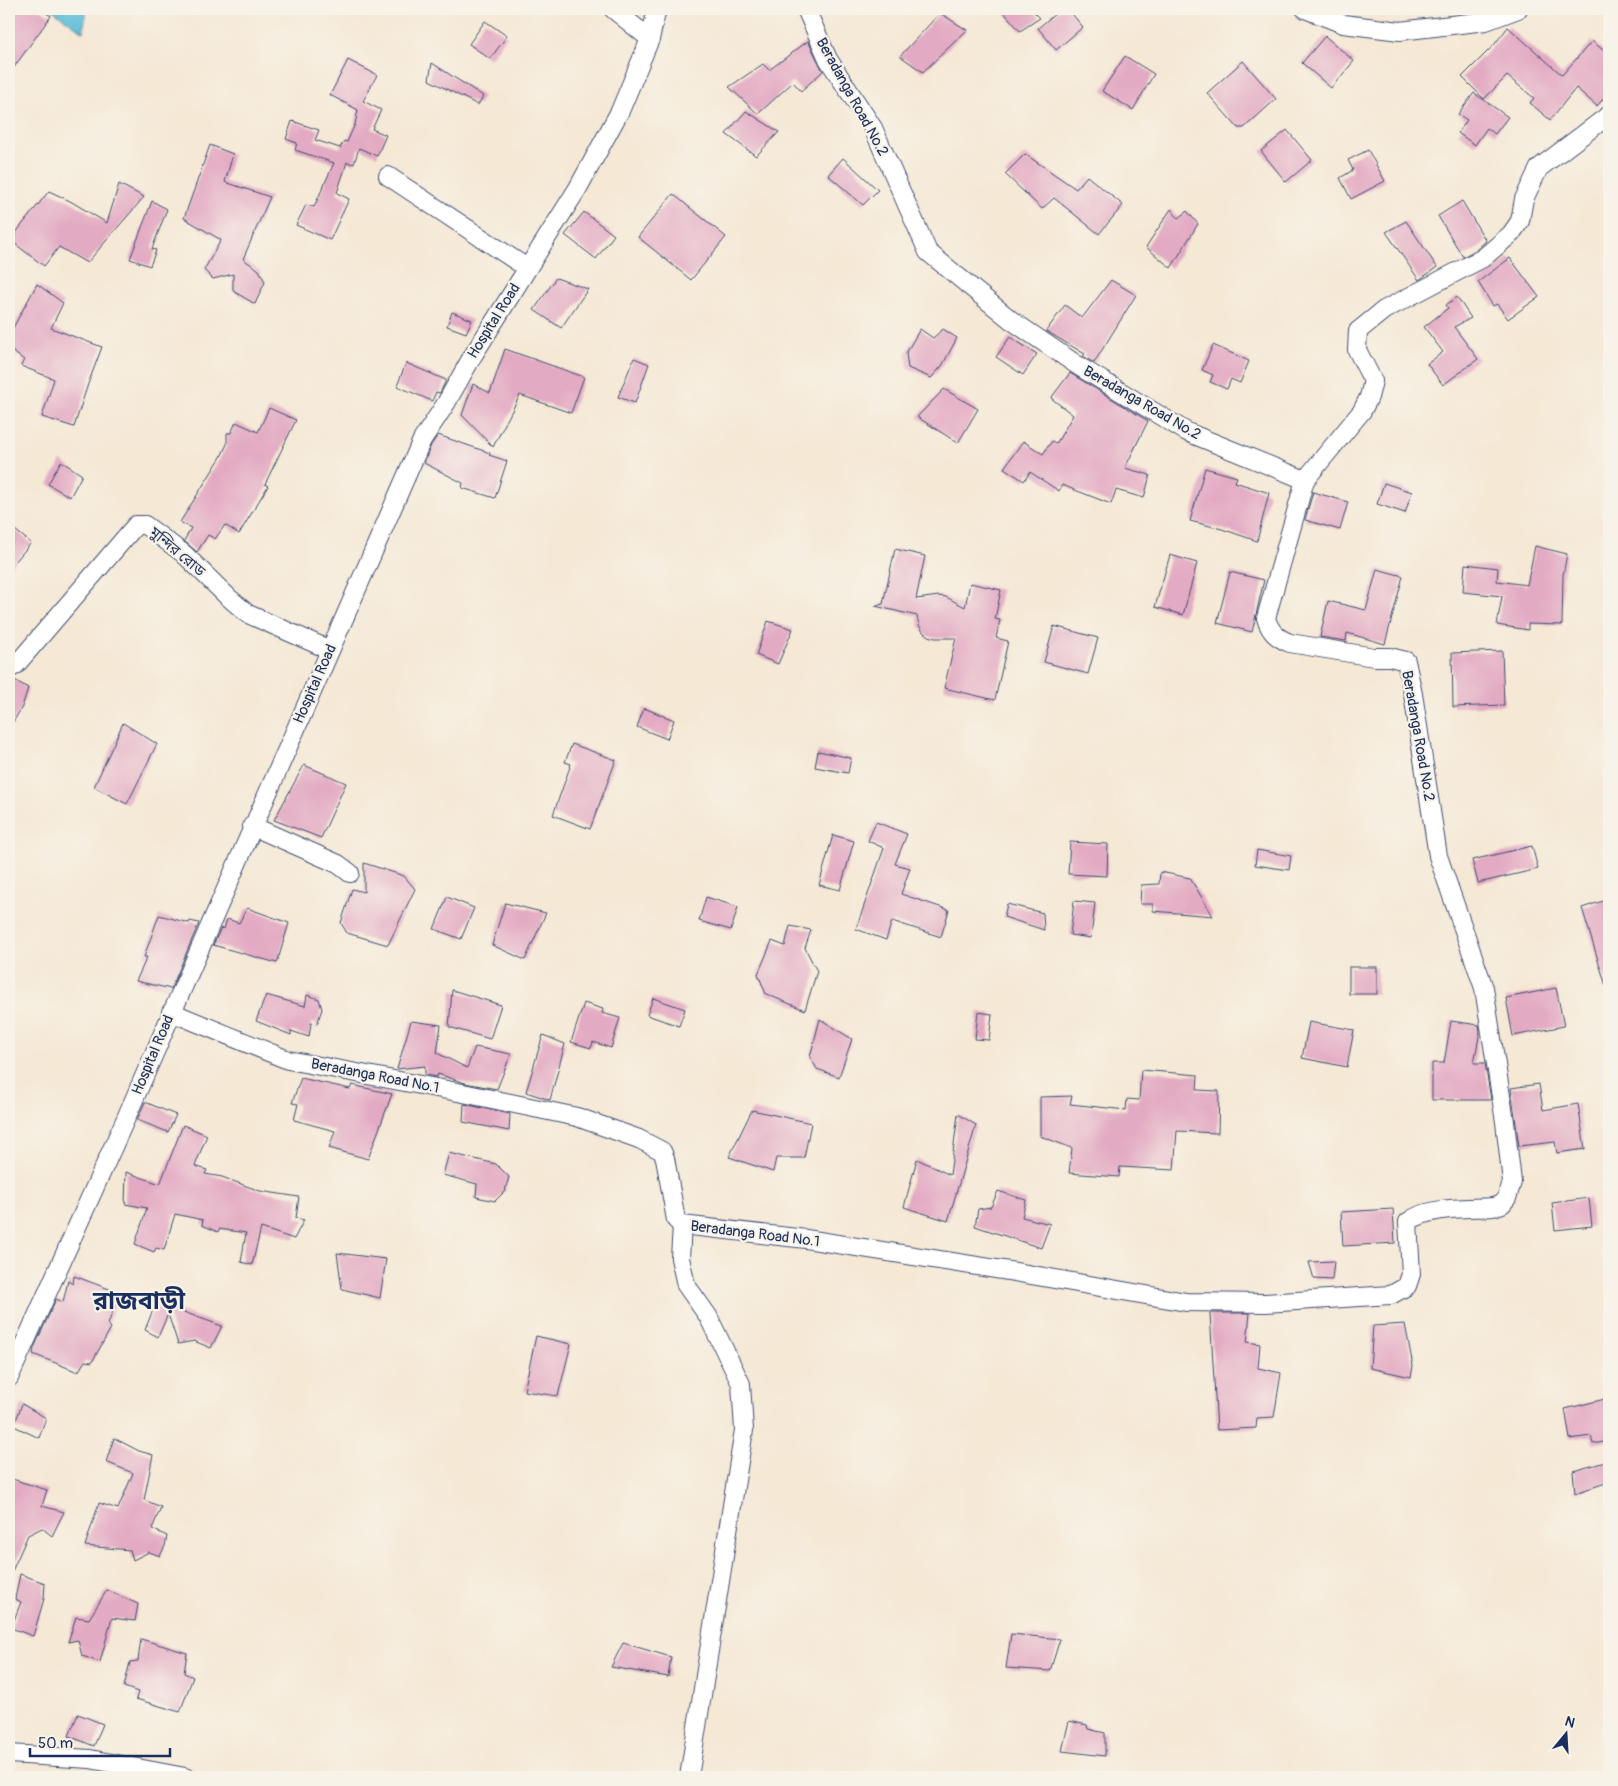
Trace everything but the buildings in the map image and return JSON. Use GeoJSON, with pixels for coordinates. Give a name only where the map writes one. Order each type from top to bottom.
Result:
{"type":"FeatureCollection","features":[{"type":"Feature","properties":{"kind":"street"},"geometry":{"type":"LineString","coordinates":[[613,9],[650,39]]}},
{"type":"Feature","properties":{"kind":"street","name":"Hospital Road"},"geometry":{"type":"LineString","coordinates":[[9,1378],[17,1338],[126,1118],[422,440],[578,188],[616,119],[650,39],[657,9]]}},
{"type":"Feature","properties":{"kind":"street","name":"Beradanga Road No.2"},"geometry":{"type":"LineString","coordinates":[[806,9],[828,59],[873,128],[928,252],[1011,320],[1080,367],[1187,432],[1305,480],[1266,618],[1269,628],[1279,639],[1290,643],[1406,661],[1413,694],[1438,856],[1484,988],[1505,1122],[1512,1182],[1507,1198],[1502,1204],[1493,1208],[1435,1211],[1414,1217],[1408,1222],[1411,1274],[1407,1286],[1401,1291],[1391,1295],[1264,1303]]}},
{"type":"Feature","properties":{"kind":"street"},"geometry":{"type":"LineString","coordinates":[[1305,9],[1343,24],[1400,31],[1486,21],[1518,9]]}},
{"type":"Feature","properties":{"kind":"street"},"geometry":{"type":"LineString","coordinates":[[1305,480],[1362,411],[1369,397],[1372,381],[1357,350],[1358,331],[1384,310],[1483,258],[1511,234],[1520,221],[1524,199],[1539,168],[1609,115]]}},
{"type":"Feature","properties":{"kind":"street"},"geometry":{"type":"LineString","coordinates":[[388,176],[527,268]]}},
{"type":"Feature","properties":{"kind":"street","name":"মুন্দির রোড"},"geometry":{"type":"LineString","coordinates":[[9,669],[16,665],[136,525],[140,524],[145,525],[184,554],[228,598],[248,614],[330,650]]}},
{"type":"Feature","properties":{"kind":"street"},"geometry":{"type":"LineString","coordinates":[[252,826],[338,864],[350,873]]}},
{"type":"Feature","properties":{"kind":"street","name":"Beradanga Road No.1"},"geometry":{"type":"LineString","coordinates":[[171,1012],[288,1060],[577,1117],[639,1139],[662,1151],[665,1158],[674,1214],[676,1220],[682,1226],[815,1241],[1015,1272],[1186,1302],[1264,1303]]}},
{"type":"Feature","properties":{"kind":"street"},"geometry":{"type":"LineString","coordinates":[[682,1226],[680,1258],[686,1285],[708,1316],[741,1384],[744,1430],[689,1777]]}},
{"type":"Feature","properties":{"kind":"street"},"geometry":{"type":"LineString","coordinates":[[9,1754],[90,1759],[185,1777]]}},
{"type":"Feature","properties":{"kind":"water"},"geometry":{"type":"Polygon","coordinates":[[[51,9],[87,9],[83,32],[51,9]]]}},
{"type":"Feature","properties":{"kind":"district","name":"রাজবাড়ী"},"geometry":{"type":"Point","coordinates":[139,1301]}}]}
